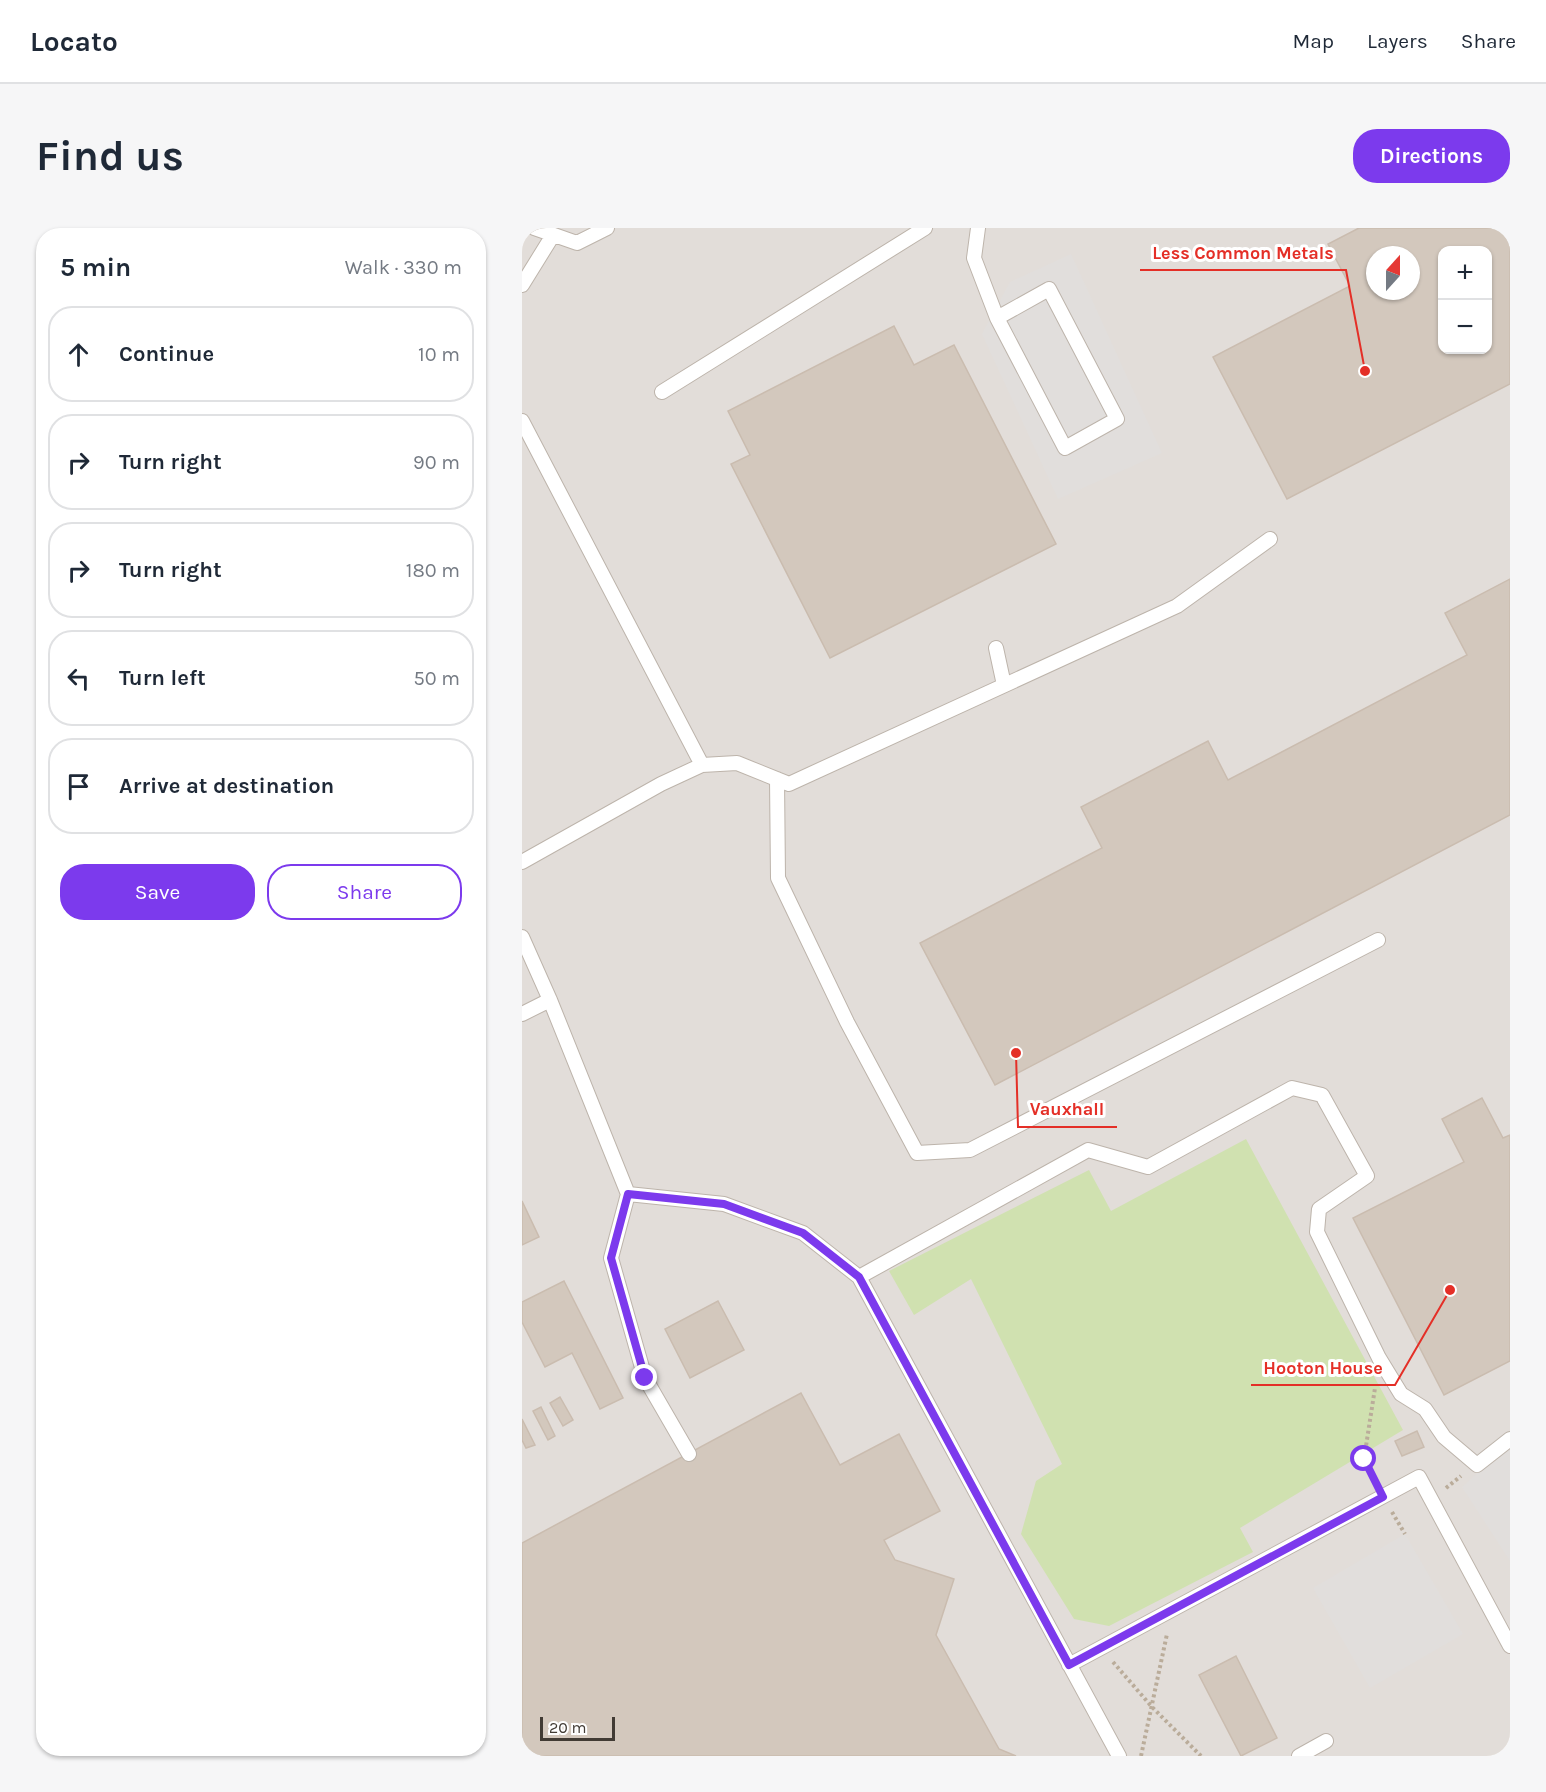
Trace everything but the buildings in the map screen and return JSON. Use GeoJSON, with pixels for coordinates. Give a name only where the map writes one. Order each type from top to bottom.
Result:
{"type":"FeatureCollection","features":[{"type":"Feature","properties":{"kind":"lane"},"geometry":{"type":"LineString","coordinates":[[534,228],[577,243],[607,228]]}},
{"type":"Feature","properties":{"kind":"lane"},"geometry":{"type":"LineString","coordinates":[[662,392],[925,228]]}},
{"type":"Feature","properties":{"kind":"lane"},"geometry":{"type":"LineString","coordinates":[[978,228],[974,258],[997,318],[1065,448],[1118,419],[1049,290],[997,318]]}},
{"type":"Feature","properties":{"kind":"lane"},"geometry":{"type":"LineString","coordinates":[[522,285],[552,235]]}},
{"type":"Feature","properties":{"kind":"lane"},"geometry":{"type":"LineString","coordinates":[[522,421],[702,765]]}},
{"type":"Feature","properties":{"kind":"lane"},"geometry":{"type":"LineString","coordinates":[[522,862],[661,784],[702,765],[737,763],[789,784],[1177,606],[1270,539]]}},
{"type":"Feature","properties":{"kind":"lane"},"geometry":{"type":"LineString","coordinates":[[996,648],[1004,685]]}},
{"type":"Feature","properties":{"kind":"lane"},"geometry":{"type":"LineString","coordinates":[[777,779],[778,878],[847,1022],[917,1153],[970,1150],[1378,940]]}},
{"type":"Feature","properties":{"kind":"lane"},"geometry":{"type":"LineString","coordinates":[[522,937],[550,1000],[628,1194],[611,1258],[645,1378],[689,1454]]}},
{"type":"Feature","properties":{"kind":"lane"},"geometry":{"type":"LineString","coordinates":[[522,1014],[550,1000]]}},
{"type":"Feature","properties":{"kind":"lane"},"geometry":{"type":"LineString","coordinates":[[859,1277],[1088,1150],[1148,1167],[1292,1088],[1322,1095],[1367,1176],[1318,1209],[1317,1232],[1379,1358],[1401,1394],[1425,1409],[1444,1437],[1478,1464],[1510,1439]]}},
{"type":"Feature","properties":{"kind":"lane"},"geometry":{"type":"LineString","coordinates":[[628,1194],[724,1204],[803,1233],[859,1277],[1119,1756]]}},
{"type":"Feature","properties":{"kind":"lane"},"geometry":{"type":"LineString","coordinates":[[1069,1665],[1419,1478],[1510,1646]]}},
{"type":"Feature","properties":{"kind":"lane"},"geometry":{"type":"LineString","coordinates":[[1299,1756],[1326,1741]]}},
{"type":"Feature","properties":{"kind":"path"},"geometry":{"type":"LineString","coordinates":[[1379,1358],[1364,1459],[1405,1534]]}},
{"type":"Feature","properties":{"kind":"path"},"geometry":{"type":"LineString","coordinates":[[1431,1499],[1478,1464]]}},
{"type":"Feature","properties":{"kind":"path"},"geometry":{"type":"LineString","coordinates":[[1142,1756],[1172,1610]]}},
{"type":"Feature","properties":{"kind":"path"},"geometry":{"type":"LineString","coordinates":[[1106,1646],[1113,1663],[1152,1707],[1201,1756]]}},
{"type":"Feature","properties":{"kind":"shaded area"},"geometry":{"type":"Polygon","coordinates":[[[522,228],[1510,228],[1510,1756],[522,1756],[522,228]]]}},
{"type":"Feature","properties":{"kind":"shaded area"},"geometry":{"type":"Polygon","coordinates":[[[1071,254],[1162,453],[1058,499],[982,334],[1010,282],[1071,254]]]}},
{"type":"Feature","properties":{"kind":"shaded area"},"geometry":{"type":"Polygon","coordinates":[[[1510,1444],[1510,1561],[1462,1487],[1510,1444]]]}},
{"type":"Feature","properties":{"kind":"shaded area"},"geometry":{"type":"Polygon","coordinates":[[[1405,1534],[1463,1634],[1370,1688],[1313,1588],[1405,1534]]]}},
{"type":"Feature","properties":{"kind":"green space"},"geometry":{"type":"Polygon","coordinates":[[[1246,1139],[1403,1430],[1240,1528],[1253,1552],[1109,1626],[1074,1619],[1021,1534],[1036,1481],[1062,1464],[971,1279],[914,1315],[889,1271],[1089,1170],[1111,1211],[1246,1139]]]}},
{"type":"Feature","properties":{"kind":"place","name":"Less Common Metals"},"geometry":{"type":"Point","coordinates":[1365,371]}},
{"type":"Feature","properties":{"kind":"place","name":"Vauxhall"},"geometry":{"type":"Point","coordinates":[1016,1053]}},
{"type":"Feature","properties":{"kind":"place","name":"Hooton House"},"geometry":{"type":"Point","coordinates":[1450,1290]}},
{"type":"Feature","properties":{"kind":"route"},"geometry":{"type":"LineString","coordinates":[[645,1378],[611,1258],[628,1194],[724,1204],[803,1233],[859,1277],[1069,1665],[1383,1497],[1364,1459]]}}]}
